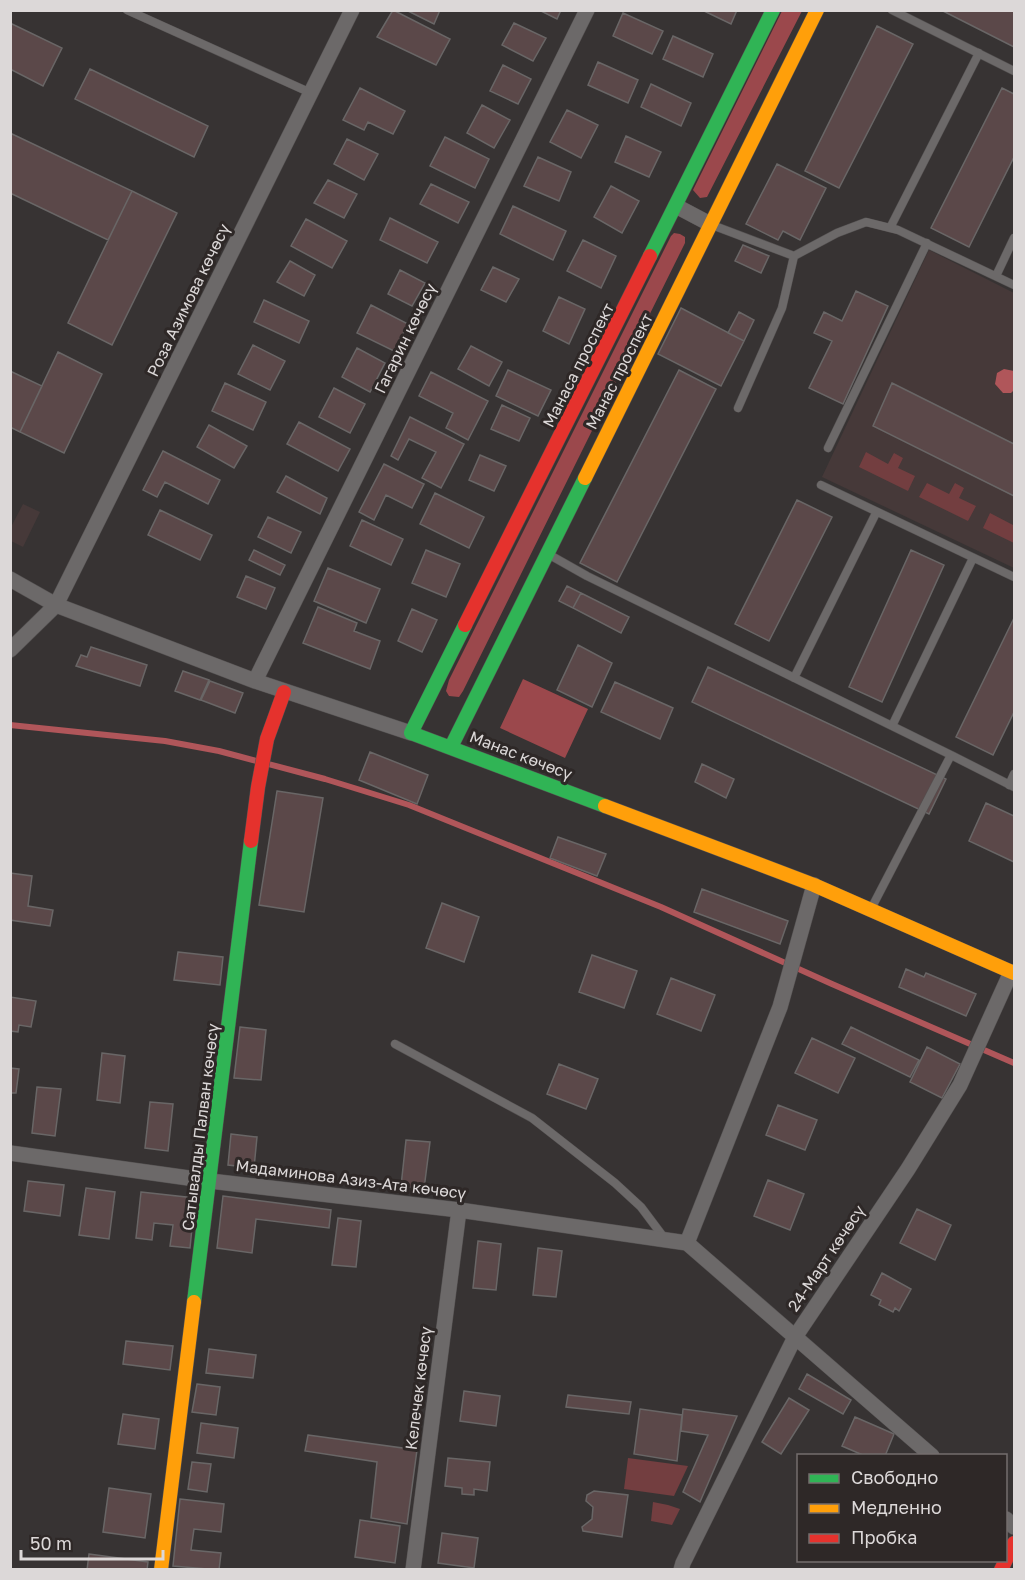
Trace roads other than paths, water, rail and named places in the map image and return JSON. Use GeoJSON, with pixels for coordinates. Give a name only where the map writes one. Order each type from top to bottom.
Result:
{"type":"FeatureCollection","features":[{"type":"Feature","properties":{"kind":"main road","name":"Манаса проспект"},"geometry":{"type":"LineString","coordinates":[[411,734],[773,10]]}},
{"type":"Feature","properties":{"kind":"main road","name":"Манас проспект"},"geometry":{"type":"LineString","coordinates":[[451,747],[817,10]]}},
{"type":"Feature","properties":{"kind":"main road","name":"Сатывалды Палван көчөсү"},"geometry":{"type":"LineString","coordinates":[[161,1569],[258,788],[267,738],[284,692]]}},
{"type":"Feature","properties":{"kind":"main road","name":"Манас көчөсү"},"geometry":{"type":"LineString","coordinates":[[411,734],[451,747],[814,885],[872,908],[1013,972]]}},
{"type":"Feature","properties":{"kind":"main road"},"geometry":{"type":"LineString","coordinates":[[1007,1557],[1014,1543]]}},
{"type":"Feature","properties":{"kind":"street","name":"Роза Азимова көчөсү"},"geometry":{"type":"LineString","coordinates":[[10,650],[56,605],[352,10]]}},
{"type":"Feature","properties":{"kind":"street","name":"Гагарин көчөсү"},"geometry":{"type":"LineString","coordinates":[[255,681],[587,10]]}},
{"type":"Feature","properties":{"kind":"street"},"geometry":{"type":"LineString","coordinates":[[676,206],[710,225]]}},
{"type":"Feature","properties":{"kind":"street","name":"Манас көчөсү"},"geometry":{"type":"LineString","coordinates":[[10,579],[56,605],[284,692],[411,734]]}},
{"type":"Feature","properties":{"kind":"street"},"geometry":{"type":"LineString","coordinates":[[814,885],[780,1007],[687,1243],[931,1454]]}},
{"type":"Feature","properties":{"kind":"street","name":"24-Март көчөсү"},"geometry":{"type":"LineString","coordinates":[[681,1569],[740,1444],[795,1336],[908,1169],[960,1085],[991,1013],[1013,972]]}},
{"type":"Feature","properties":{"kind":"street","name":"Мадаминова Азиз-Ата көчөсү"},"geometry":{"type":"LineString","coordinates":[[10,1154],[459,1210],[687,1243]]}},
{"type":"Feature","properties":{"kind":"street","name":"Келечек көчөсү"},"geometry":{"type":"LineString","coordinates":[[413,1569],[459,1210]]}},
{"type":"Feature","properties":{"kind":"lane"},"geometry":{"type":"LineString","coordinates":[[127,10],[311,93]]}},
{"type":"Feature","properties":{"kind":"lane"},"geometry":{"type":"LineString","coordinates":[[892,10],[1014,71]]}},
{"type":"Feature","properties":{"kind":"lane"},"geometry":{"type":"LineString","coordinates":[[890,228],[979,53]]}},
{"type":"Feature","properties":{"kind":"lane"},"geometry":{"type":"LineString","coordinates":[[710,225],[794,256],[837,233],[866,222],[898,230],[1014,285]]}},
{"type":"Feature","properties":{"kind":"lane"},"geometry":{"type":"LineString","coordinates":[[996,276],[1014,238]]}},
{"type":"Feature","properties":{"kind":"lane"},"geometry":{"type":"LineString","coordinates":[[828,448],[927,243]]}},
{"type":"Feature","properties":{"kind":"lane"},"geometry":{"type":"LineString","coordinates":[[738,408],[782,308],[794,256]]}},
{"type":"Feature","properties":{"kind":"lane"},"geometry":{"type":"LineString","coordinates":[[821,485],[1014,578]]}},
{"type":"Feature","properties":{"kind":"lane"},"geometry":{"type":"LineString","coordinates":[[794,678],[876,513]]}},
{"type":"Feature","properties":{"kind":"lane"},"geometry":{"type":"LineString","coordinates":[[546,553],[586,576],[1012,786],[1014,774]]}},
{"type":"Feature","properties":{"kind":"lane"},"geometry":{"type":"LineString","coordinates":[[892,726],[972,558]]}},
{"type":"Feature","properties":{"kind":"lane"},"geometry":{"type":"LineString","coordinates":[[872,908],[951,755]]}},
{"type":"Feature","properties":{"kind":"lane"},"geometry":{"type":"LineString","coordinates":[[395,1044],[532,1118],[615,1183],[641,1207],[666,1240]]}},
{"type":"Feature","properties":{"kind":"waterway"},"geometry":{"type":"LineString","coordinates":[[10,725],[165,741],[219,751],[325,779],[409,805],[661,907],[1014,1063]]}}]}
